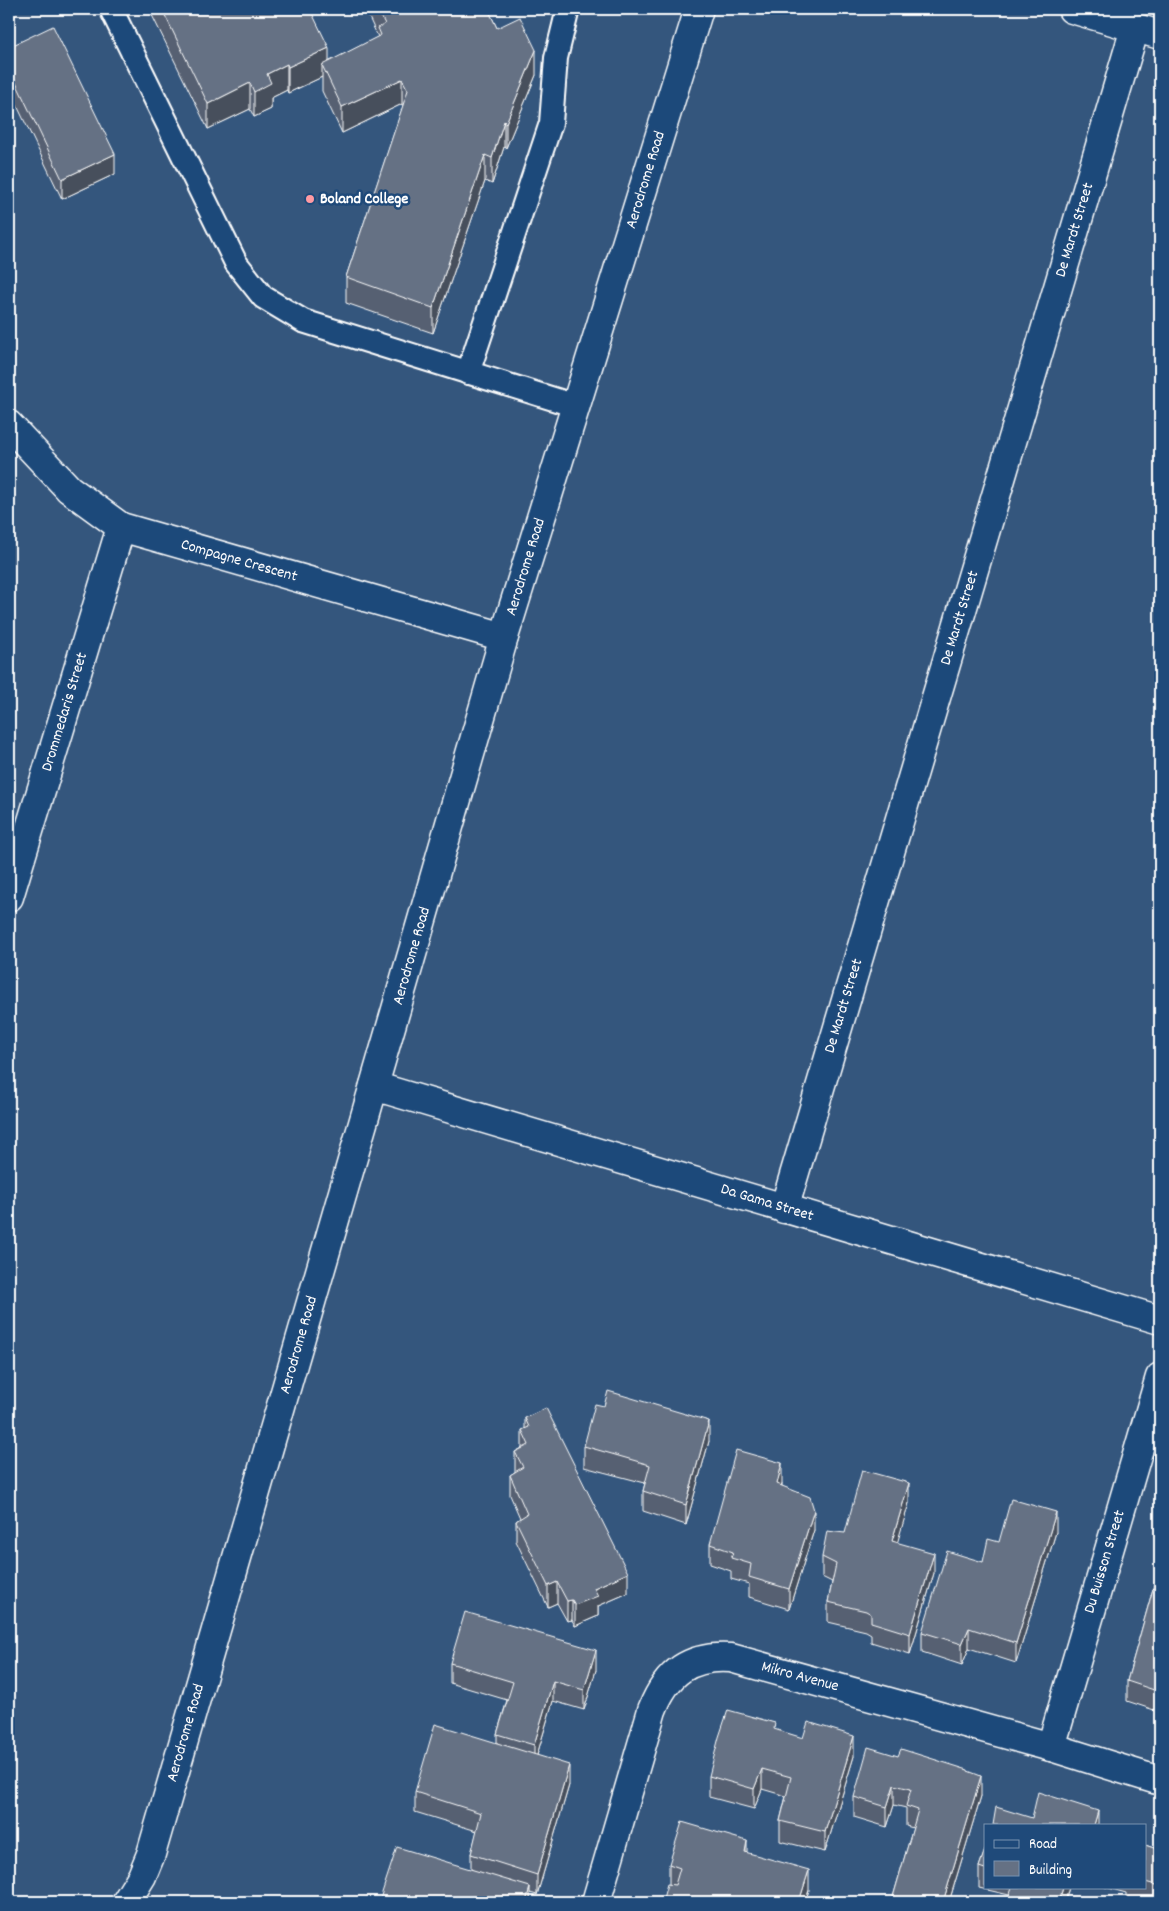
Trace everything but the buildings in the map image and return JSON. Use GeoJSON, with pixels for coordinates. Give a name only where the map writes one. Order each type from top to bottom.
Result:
{"type":"FeatureCollection","features":[{"type":"Feature","properties":{"kind":"street","name":"Aerodrome Road"},"geometry":{"type":"LineString","coordinates":[[126,1902],[142,1876],[151,1854],[504,637],[699,9]]}},
{"type":"Feature","properties":{"kind":"street"},"geometry":{"type":"LineString","coordinates":[[1072,9],[1148,32]]}},
{"type":"Feature","properties":{"kind":"street","name":"De Mardt Street"},"geometry":{"type":"LineString","coordinates":[[784,1208],[1148,32]]}},
{"type":"Feature","properties":{"kind":"street","name":"Compagne Crescent"},"geometry":{"type":"LineString","coordinates":[[9,424],[69,489],[121,527],[504,637]]}},
{"type":"Feature","properties":{"kind":"street","name":"Drommedaris Street"},"geometry":{"type":"LineString","coordinates":[[9,897],[121,527]]}},
{"type":"Feature","properties":{"kind":"street","name":"Da Gama Street"},"geometry":{"type":"LineString","coordinates":[[374,1086],[1160,1320]]}},
{"type":"Feature","properties":{"kind":"street","name":"Du Buisson Street"},"geometry":{"type":"LineString","coordinates":[[1051,1747],[1160,1377]]}},
{"type":"Feature","properties":{"kind":"street","name":"Mikro Avenue"},"geometry":{"type":"LineString","coordinates":[[596,1902],[652,1710],[659,1692],[670,1677],[685,1666],[699,1660],[715,1657],[731,1658],[1051,1747],[1160,1781]]}},
{"type":"Feature","properties":{"kind":"lane"},"geometry":{"type":"LineString","coordinates":[[111,9],[236,263],[263,297],[303,321],[576,406]]}},
{"type":"Feature","properties":{"kind":"lane"},"geometry":{"type":"LineString","coordinates":[[468,373],[551,123],[556,58],[568,9]]}},
{"type":"Feature","properties":{"kind":"place","name":"Boland College"},"geometry":{"type":"Point","coordinates":[310,199]}}]}
